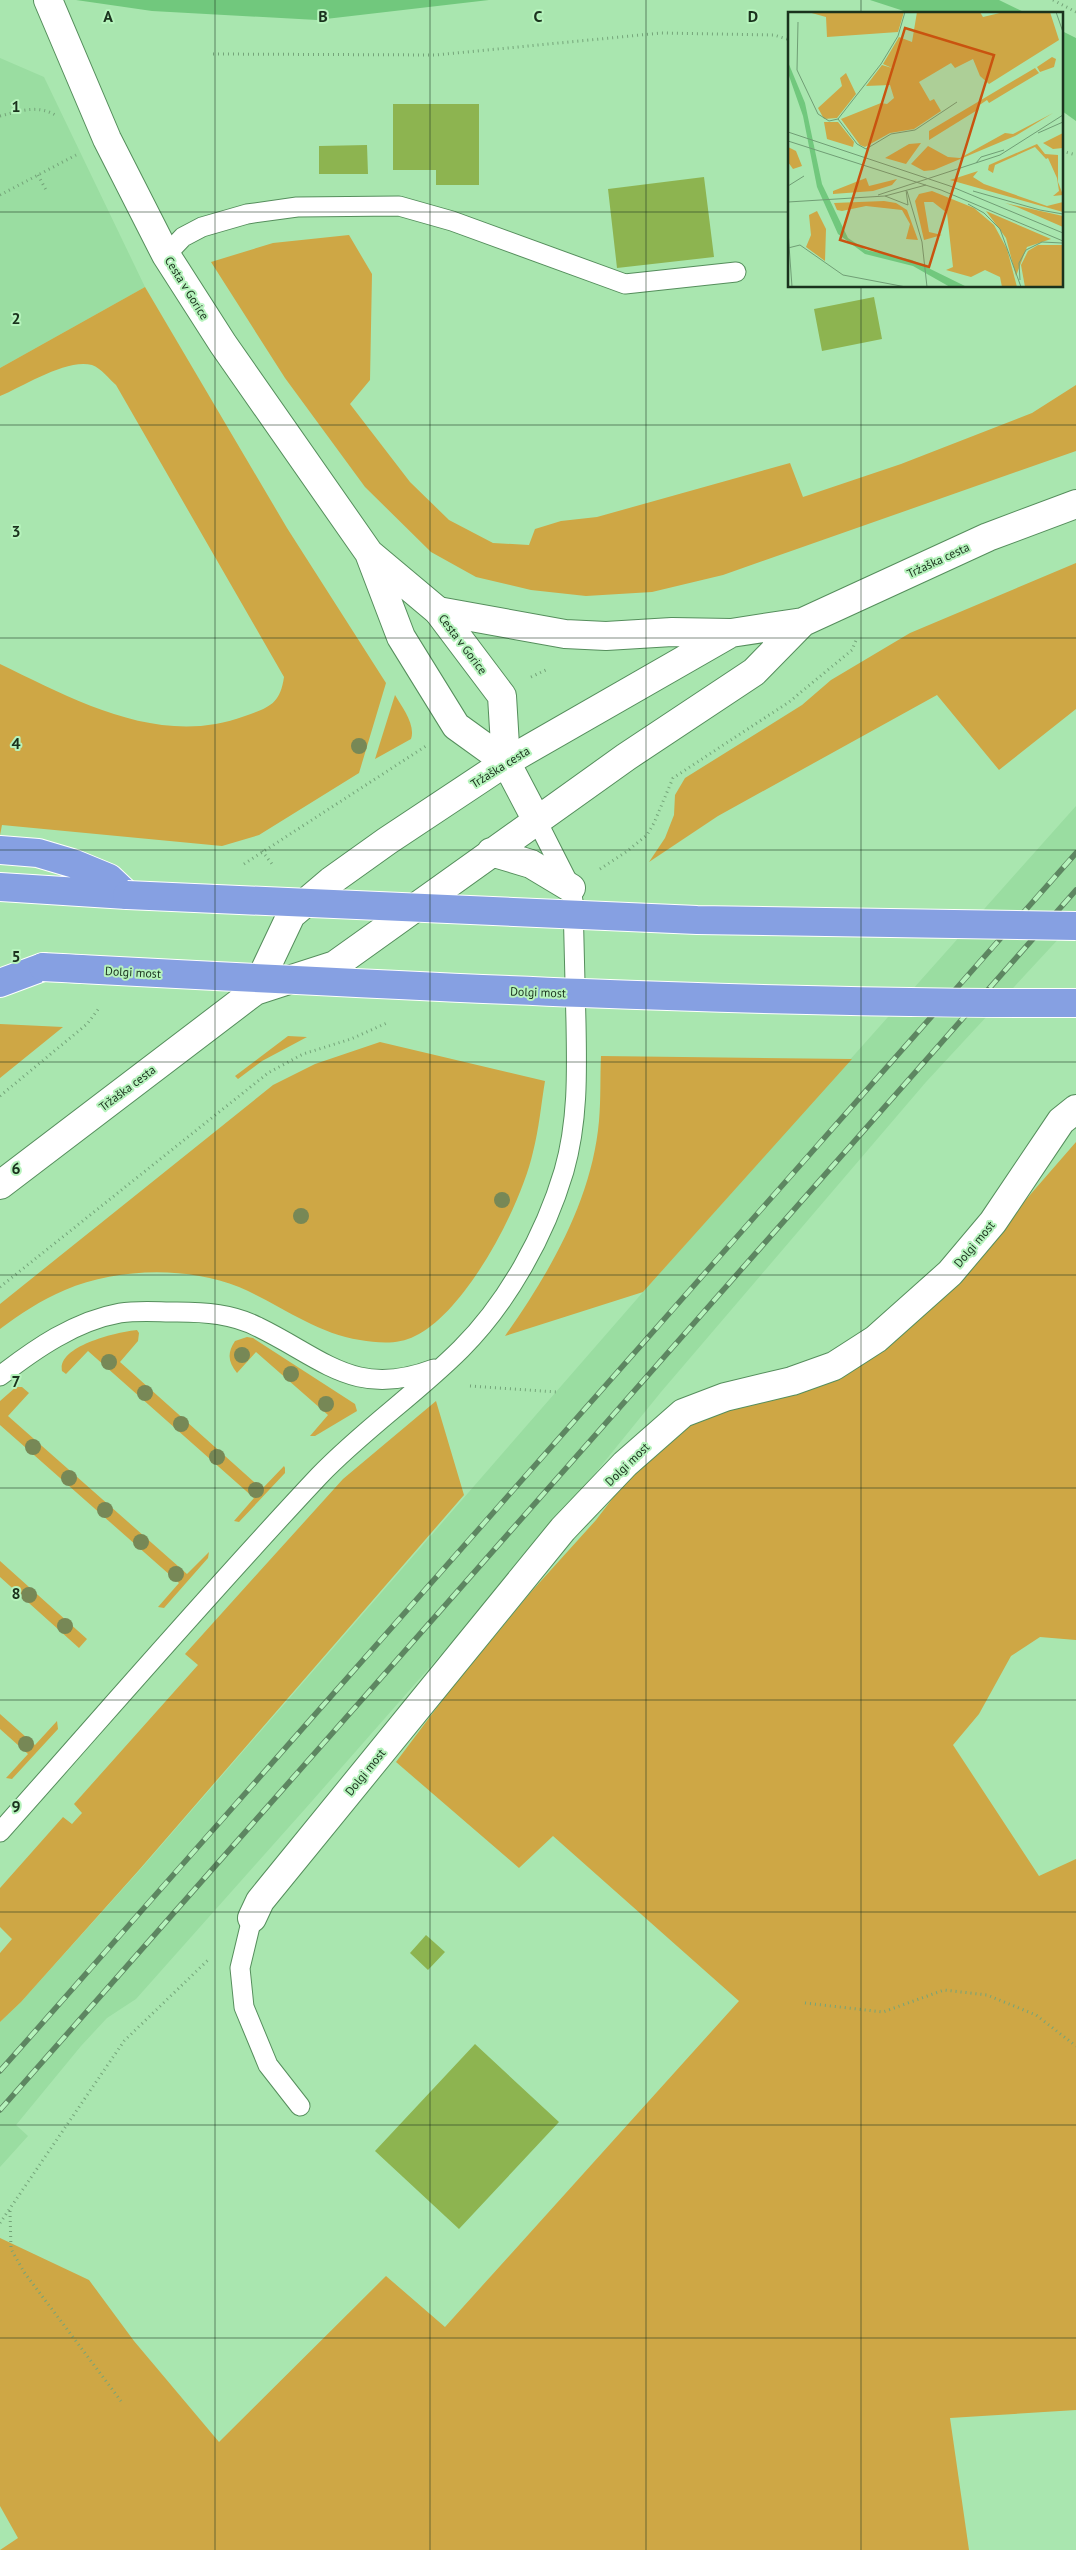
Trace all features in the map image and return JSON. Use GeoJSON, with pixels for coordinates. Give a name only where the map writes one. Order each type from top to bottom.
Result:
{"type":"FeatureCollection","features":[{"type":"Feature","properties":{"kind":"highway"},"geometry":{"type":"LineString","coordinates":[[0,850],[38,853],[109,878],[127,895]]}},
{"type":"Feature","properties":{"kind":"highway"},"geometry":{"type":"LineString","coordinates":[[0,887],[127,895],[697,920],[1076,926]]}},
{"type":"Feature","properties":{"kind":"highway","name":"Dolgi most"},"geometry":{"type":"LineString","coordinates":[[0,964],[455,989],[830,1000],[1076,1004]]}},
{"type":"Feature","properties":{"kind":"highway"},"geometry":{"type":"LineString","coordinates":[[0,983],[43,967]]}},
{"type":"Feature","properties":{"kind":"street","name":"Cesta v Gorice"},"geometry":{"type":"LineString","coordinates":[[48,0],[81,82],[135,199],[166,255],[223,344],[369,553],[401,637],[456,726],[506,762]]}},
{"type":"Feature","properties":{"kind":"street","name":"Tržaška cesta"},"geometry":{"type":"LineString","coordinates":[[255,991],[291,915],[331,880],[506,762],[731,633],[803,622],[988,537],[1076,504]]}},
{"type":"Feature","properties":{"kind":"street","name":"Cesta v Gorice"},"geometry":{"type":"LineString","coordinates":[[369,553],[438,611],[502,696],[506,762],[537,821]]}},
{"type":"Feature","properties":{"kind":"street"},"geometry":{"type":"LineString","coordinates":[[438,611],[565,634],[606,636],[672,632],[731,633]]}},
{"type":"Feature","properties":{"kind":"street","name":"Tržaška cesta"},"geometry":{"type":"LineString","coordinates":[[0,1185],[255,991],[335,965],[490,852],[537,821],[626,757],[754,672],[803,622]]}},
{"type":"Feature","properties":{"kind":"street"},"geometry":{"type":"LineString","coordinates":[[490,852],[531,864],[571,888]]}},
{"type":"Feature","properties":{"kind":"street","name":"Dolgi most"},"geometry":{"type":"LineString","coordinates":[[252,1918],[260,1900],[563,1528],[625,1464],[683,1413],[725,1397],[792,1381],[834,1366],[876,1339],[950,1273],[993,1222],[1061,1121],[1076,1109]]}},
{"type":"Feature","properties":{"kind":"lane"},"geometry":{"type":"LineString","coordinates":[[166,255],[183,237],[202,227],[247,214],[297,206],[398,206],[452,221],[625,284],[736,272]]}},
{"type":"Feature","properties":{"kind":"lane"},"geometry":{"type":"LineString","coordinates":[[0,1832],[244,1557],[321,1474],[352,1442],[444,1365],[478,1331],[524,1262],[552,1204],[571,1143],[577,1090],[573,902],[571,888],[537,821]]}},
{"type":"Feature","properties":{"kind":"lane"},"geometry":{"type":"LineString","coordinates":[[0,1376],[54,1339],[79,1327],[120,1314],[140,1312],[200,1312],[240,1319],[258,1326],[332,1369],[348,1376],[364,1379],[380,1380],[410,1377],[444,1365]]}},
{"type":"Feature","properties":{"kind":"lane"},"geometry":{"type":"LineString","coordinates":[[252,1918],[240,1968],[244,2007],[268,2065],[300,2106]]}},
{"type":"Feature","properties":{"kind":"path"},"geometry":{"type":"LineString","coordinates":[[1053,0],[1076,12]]}},
{"type":"Feature","properties":{"kind":"path"},"geometry":{"type":"LineString","coordinates":[[213,54],[436,55],[661,33],[774,35],[788,39]]}},
{"type":"Feature","properties":{"kind":"path"},"geometry":{"type":"LineString","coordinates":[[0,116],[32,108],[48,111],[65,122]]}},
{"type":"Feature","properties":{"kind":"path"},"geometry":{"type":"LineString","coordinates":[[0,195],[83,152]]}},
{"type":"Feature","properties":{"kind":"path"},"geometry":{"type":"LineString","coordinates":[[38,175],[46,190]]}},
{"type":"Feature","properties":{"kind":"path"},"geometry":{"type":"LineString","coordinates":[[276,841],[424,747]]}},
{"type":"Feature","properties":{"kind":"path"},"geometry":{"type":"LineString","coordinates":[[262,851],[274,866]]}},
{"type":"Feature","properties":{"kind":"path"},"geometry":{"type":"LineString","coordinates":[[444,1365],[469,1386],[557,1392]]}},
{"type":"Feature","properties":{"kind":"path"},"geometry":{"type":"LineString","coordinates":[[0,2223],[124,2041],[209,1959]]}},
{"type":"Feature","properties":{"kind":"path"},"geometry":{"type":"LineString","coordinates":[[806,2003],[883,2012],[944,1990],[987,1995],[1036,2015],[1076,2046]]}},
{"type":"Feature","properties":{"kind":"path"},"geometry":{"type":"LineString","coordinates":[[10,2210],[11,2249],[24,2272],[122,2401]]}},
{"type":"Feature","properties":{"kind":"shaded area"},"geometry":{"type":"Polygon","coordinates":[[[76,0],[489,0],[317,20],[152,11],[76,0]]]}},
{"type":"Feature","properties":{"kind":"shaded area"},"geometry":{"type":"Polygon","coordinates":[[[870,0],[999,0],[1024,12],[907,12],[870,0]]]}},
{"type":"Feature","properties":{"kind":"shaded area"},"geometry":{"type":"Polygon","coordinates":[[[1064,32],[1076,38],[1076,121],[1064,112],[1064,32]]]}},
{"type":"Feature","properties":{"kind":"shaded area"},"geometry":{"type":"Polygon","coordinates":[[[0,58],[44,77],[145,287],[0,368],[0,58]]]}},
{"type":"Feature","properties":{"kind":"shaded area"},"geometry":{"type":"Polygon","coordinates":[[[349,235],[372,274],[370,380],[350,404],[410,482],[449,520],[493,543],[529,545],[535,529],[561,521],[597,517],[790,463],[803,497],[901,464],[1032,413],[1076,385],[1076,451],[723,575],[652,592],[586,596],[531,590],[476,577],[431,552],[365,487],[285,378],[211,262],[273,243],[349,235]]]}},
{"type":"Feature","properties":{"kind":"shaded area"},"geometry":{"type":"Polygon","coordinates":[[[145,287],[287,528],[386,683],[359,773],[259,835],[222,846],[2,825],[0,835],[0,664],[58,692],[119,716],[150,723],[181,726],[213,724],[261,710],[276,699],[282,686],[284,677],[116,385],[102,371],[92,365],[70,365],[0,396],[0,368],[145,287]]]}},
{"type":"Feature","properties":{"kind":"shaded area"},"geometry":{"type":"Polygon","coordinates":[[[1076,563],[1076,709],[999,770],[937,695],[718,816],[649,862],[665,838],[674,815],[675,795],[685,778],[802,705],[831,680],[910,633],[1076,563]]]}},
{"type":"Feature","properties":{"kind":"shaded area"},"geometry":{"type":"Polygon","coordinates":[[[395,695],[410,722],[412,728],[411,739],[375,759],[395,695]]]}},
{"type":"Feature","properties":{"kind":"shaded area"},"geometry":{"type":"Polygon","coordinates":[[[1076,806],[1076,920],[926,1082],[661,1392],[532,1551],[305,1809],[136,1999],[107,2018],[81,2046],[16,2125],[28,2136],[0,2167],[0,2022],[21,2002],[139,1871],[643,1292],[1076,806]]]}},
{"type":"Feature","properties":{"kind":"shaded area"},"geometry":{"type":"Polygon","coordinates":[[[0,1024],[63,1027],[0,1078],[0,1024]]]}},
{"type":"Feature","properties":{"kind":"shaded area"},"geometry":{"type":"Polygon","coordinates":[[[288,1036],[307,1037],[262,1061],[238,1079],[235,1076],[288,1036]]]}},
{"type":"Feature","properties":{"kind":"shaded area"},"geometry":{"type":"Polygon","coordinates":[[[380,1042],[545,1081],[535,1143],[527,1174],[517,1200],[489,1255],[472,1281],[453,1305],[434,1323],[415,1336],[402,1341],[360,1340],[312,1325],[254,1294],[218,1280],[174,1273],[152,1272],[107,1277],[65,1290],[31,1308],[0,1329],[0,1304],[273,1085],[315,1064],[380,1042]]]}},
{"type":"Feature","properties":{"kind":"shaded area"},"geometry":{"type":"Polygon","coordinates":[[[601,1056],[852,1059],[643,1292],[505,1336],[553,1261],[578,1207],[588,1179],[599,1121],[601,1056]]]}},
{"type":"Feature","properties":{"kind":"shaded area"},"geometry":{"type":"Polygon","coordinates":[[[1076,1142],[1076,1640],[1040,1637],[1011,1656],[979,1714],[953,1745],[1039,1876],[1076,1859],[1076,2410],[950,2418],[969,2550],[0,2550],[18,2538],[0,2506],[0,2238],[89,2280],[134,2341],[219,2442],[386,2276],[445,2327],[739,2001],[553,1836],[519,1868],[396,1762],[450,1690],[531,1592],[596,1520],[632,1473],[690,1423],[732,1408],[956,1280],[1076,1142]]]}},
{"type":"Feature","properties":{"kind":"shaded area"},"geometry":{"type":"Polygon","coordinates":[[[137,1330],[139,1333],[138,1341],[120,1362],[262,1489],[284,1466],[285,1473],[239,1522],[234,1521],[254,1498],[88,1351],[66,1374],[62,1371],[63,1362],[69,1354],[78,1348],[103,1337],[137,1330]]]}},
{"type":"Feature","properties":{"kind":"shaded area"},"geometry":{"type":"Polygon","coordinates":[[[247,1337],[253,1338],[355,1404],[357,1411],[315,1436],[310,1436],[328,1415],[256,1352],[237,1373],[234,1369],[230,1361],[231,1350],[235,1341],[247,1337]]]}},
{"type":"Feature","properties":{"kind":"shaded area"},"geometry":{"type":"Polygon","coordinates":[[[16,1387],[22,1387],[29,1393],[8,1416],[187,1574],[209,1552],[208,1558],[164,1608],[158,1607],[179,1583],[0,1425],[0,1401],[16,1387]]]}},
{"type":"Feature","properties":{"kind":"shaded area"},"geometry":{"type":"Polygon","coordinates":[[[436,1401],[464,1495],[139,1870],[21,2002],[0,2022],[0,1953],[12,1939],[0,1927],[0,1888],[63,1817],[72,1824],[82,1813],[74,1804],[198,1665],[185,1654],[343,1479],[436,1401]]]}},
{"type":"Feature","properties":{"kind":"shaded area"},"geometry":{"type":"Polygon","coordinates":[[[0,1561],[87,1639],[79,1648],[0,1577],[0,1561]]]}},
{"type":"Feature","properties":{"kind":"shaded area"},"geometry":{"type":"Polygon","coordinates":[[[0,1714],[35,1745],[57,1721],[58,1729],[12,1779],[6,1778],[28,1754],[0,1729],[0,1714]]]}},
{"type":"Feature","properties":{"kind":"building"},"geometry":{"type":"Polygon","coordinates":[[[393,104],[479,104],[479,185],[436,185],[436,170],[393,170],[393,104]]]}},
{"type":"Feature","properties":{"kind":"building"},"geometry":{"type":"Polygon","coordinates":[[[367,145],[368,174],[319,174],[319,146],[367,145]]]}},
{"type":"Feature","properties":{"kind":"building"},"geometry":{"type":"Polygon","coordinates":[[[704,177],[714,257],[617,268],[608,189],[704,177]]]}},
{"type":"Feature","properties":{"kind":"building"},"geometry":{"type":"Polygon","coordinates":[[[874,297],[882,339],[822,351],[814,309],[874,297]]]}},
{"type":"Feature","properties":{"kind":"building"},"geometry":{"type":"Polygon","coordinates":[[[426,1935],[445,1952],[428,1970],[410,1953],[426,1935]]]}},
{"type":"Feature","properties":{"kind":"building"},"geometry":{"type":"Polygon","coordinates":[[[475,2044],[559,2122],[459,2229],[375,2151],[475,2044]]]}},
{"type":"Feature","properties":{"kind":"railway"},"geometry":{"type":"LineString","coordinates":[[0,2071],[1076,853]]}},
{"type":"Feature","properties":{"kind":"railway"},"geometry":{"type":"LineString","coordinates":[[0,2110],[1076,890]]}}]}
